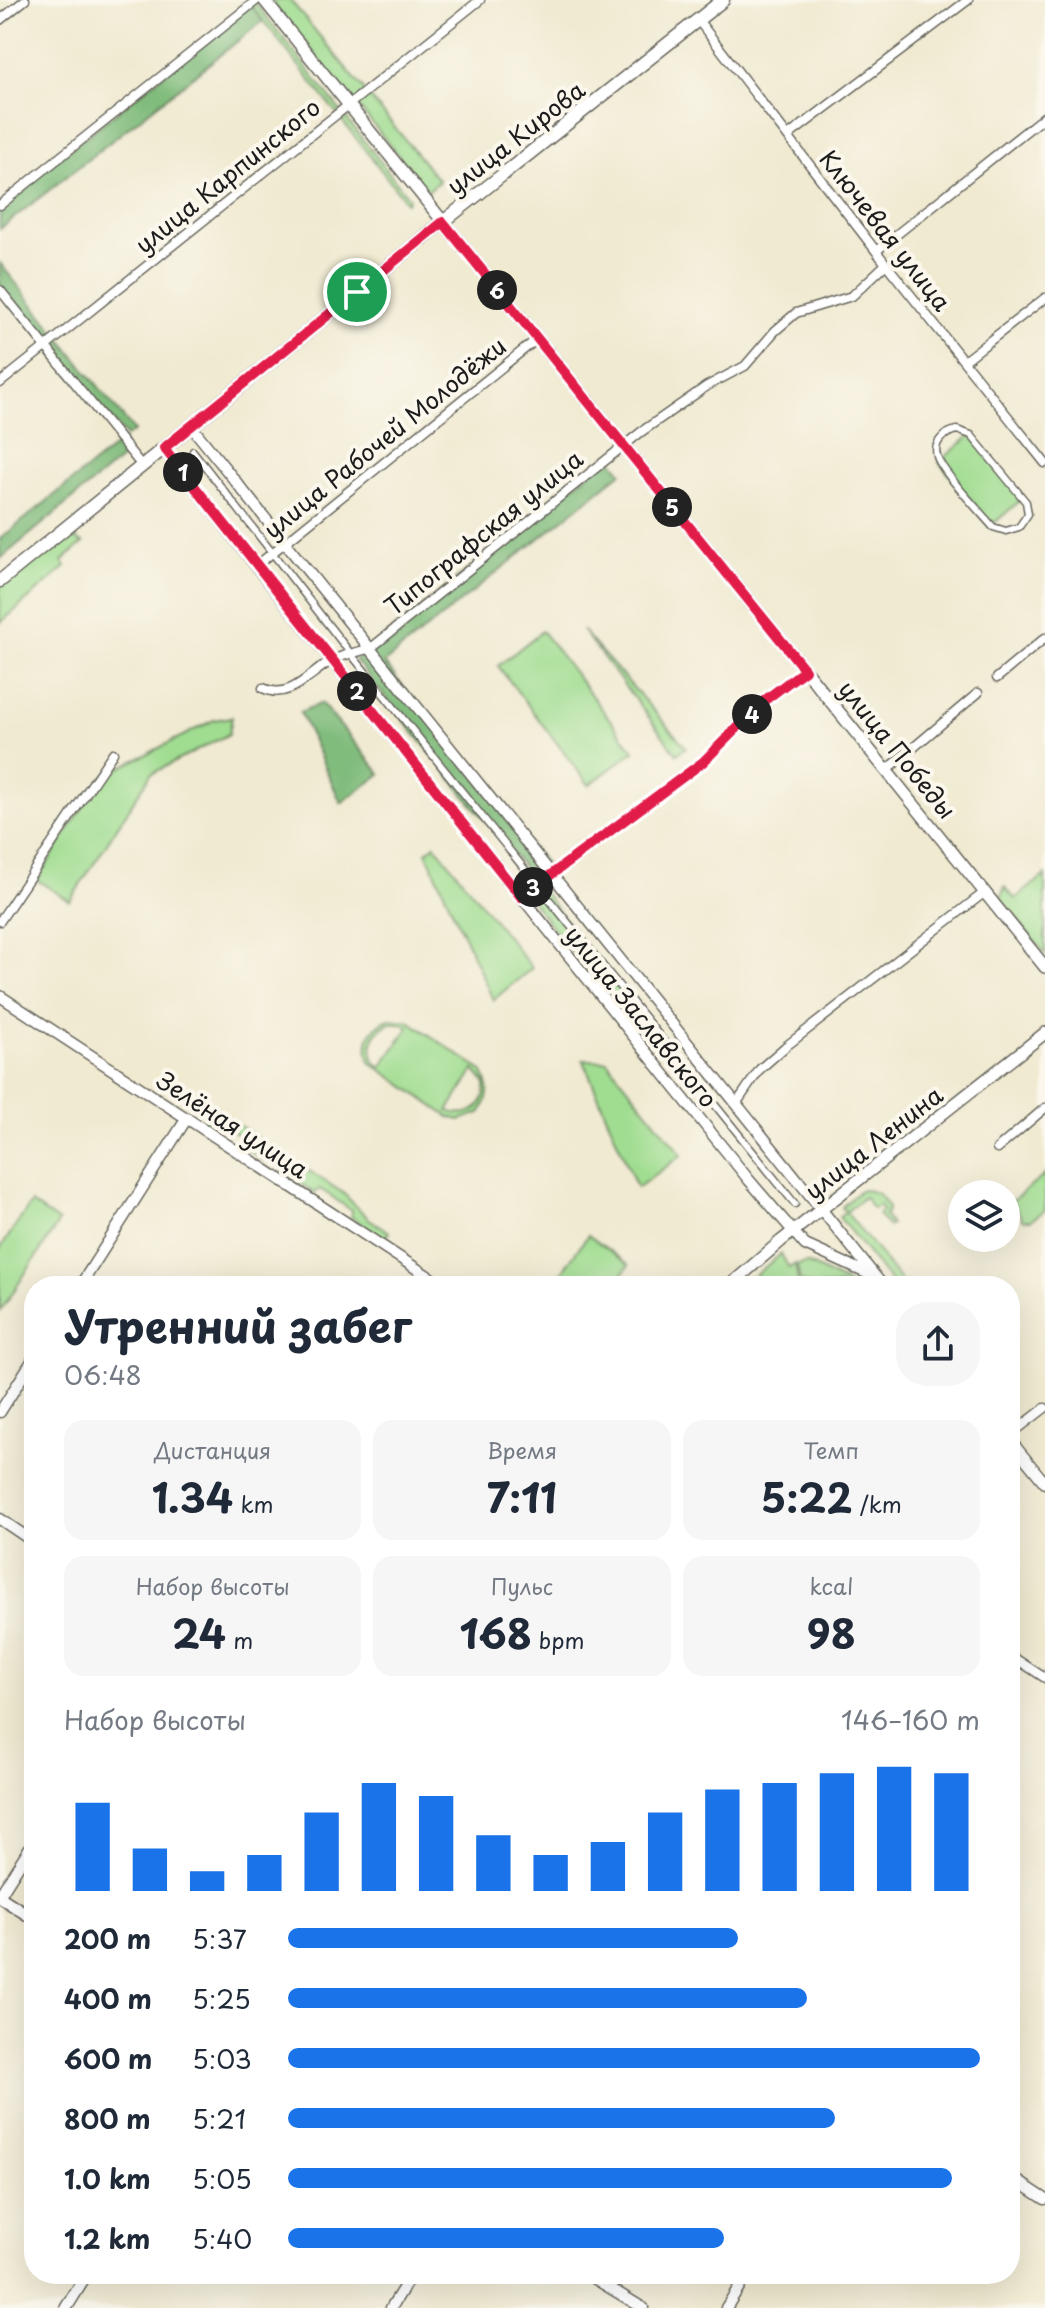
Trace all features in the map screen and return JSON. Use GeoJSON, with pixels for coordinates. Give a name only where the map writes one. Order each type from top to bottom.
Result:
{"type":"FeatureCollection","features":[{"type":"Feature","properties":{"kind":"main road","name":"улица Победы"},"geometry":{"type":"LineString","coordinates":[[264,0],[1045,967]]}},
{"type":"Feature","properties":{"kind":"main road","name":"улица Кирова"},"geometry":{"type":"LineString","coordinates":[[0,581],[723,0]]}},
{"type":"Feature","properties":{"kind":"main road","name":"улица Ленина"},"geometry":{"type":"LineString","coordinates":[[741,1276],[1045,1033]]}},
{"type":"Feature","properties":{"kind":"main road"},"geometry":{"type":"LineString","coordinates":[[0,1896],[24,1912]]}},
{"type":"Feature","properties":{"kind":"main road"},"geometry":{"type":"LineString","coordinates":[[66,2308],[81,2284]]}},
{"type":"Feature","properties":{"kind":"street"},"geometry":{"type":"LineString","coordinates":[[0,20],[25,0]]}},
{"type":"Feature","properties":{"kind":"street"},"geometry":{"type":"LineString","coordinates":[[0,205],[257,0]]}},
{"type":"Feature","properties":{"kind":"street","name":"улица Карпинского"},"geometry":{"type":"LineString","coordinates":[[0,383],[480,0]]}},
{"type":"Feature","properties":{"kind":"street"},"geometry":{"type":"LineString","coordinates":[[788,136],[968,0]]}},
{"type":"Feature","properties":{"kind":"street","name":"Ключевая улица"},"geometry":{"type":"LineString","coordinates":[[698,20],[886,264],[1045,463]]}},
{"type":"Feature","properties":{"kind":"street"},"geometry":{"type":"LineString","coordinates":[[876,251],[1045,116]]}},
{"type":"Feature","properties":{"kind":"street","name":"Типографская улица"},"geometry":{"type":"LineString","coordinates":[[333,660],[371,648],[623,446],[707,386],[745,366],[775,331],[796,313],[852,296],[886,264]]}},
{"type":"Feature","properties":{"kind":"street"},"geometry":{"type":"LineString","coordinates":[[0,290],[142,466]]}},
{"type":"Feature","properties":{"kind":"street"},"geometry":{"type":"LineString","coordinates":[[964,361],[1045,298]]}},
{"type":"Feature","properties":{"kind":"street","name":"улица Рабочей Молодёжи"},"geometry":{"type":"LineString","coordinates":[[256,566],[537,339]]}},
{"type":"Feature","properties":{"kind":"street","name":"улица Заславского"},"geometry":{"type":"LineString","coordinates":[[191,426],[874,1276]]}},
{"type":"Feature","properties":{"kind":"street"},"geometry":{"type":"LineString","coordinates":[[965,431],[971,435],[1023,498],[1029,508],[1019,527],[1006,531],[993,527],[939,462],[938,441],[949,432],[965,431]]}},
{"type":"Feature","properties":{"kind":"street","name":"улица Заславского"},"geometry":{"type":"LineString","coordinates":[[164,448],[749,1180],[805,1245],[867,1276]]}},
{"type":"Feature","properties":{"kind":"street","name":"улица Заславского"},"geometry":{"type":"LineString","coordinates":[[193,451],[351,654],[795,1204]]}},
{"type":"Feature","properties":{"kind":"street"},"geometry":{"type":"LineString","coordinates":[[997,678],[1045,638]]}},
{"type":"Feature","properties":{"kind":"street"},"geometry":{"type":"LineString","coordinates":[[263,688],[272,693],[286,691],[309,679],[333,660]]}},
{"type":"Feature","properties":{"kind":"street"},"geometry":{"type":"LineString","coordinates":[[521,897],[703,762],[765,700],[805,670]]}},
{"type":"Feature","properties":{"kind":"street"},"geometry":{"type":"LineString","coordinates":[[887,770],[978,693]]}},
{"type":"Feature","properties":{"kind":"street"},"geometry":{"type":"LineString","coordinates":[[0,921],[113,753]]}},
{"type":"Feature","properties":{"kind":"street"},"geometry":{"type":"LineString","coordinates":[[736,1104],[760,1069],[785,1047],[985,892]]}},
{"type":"Feature","properties":{"kind":"street","name":"Зелёная улица"},"geometry":{"type":"LineString","coordinates":[[0,996],[428,1276]]}},
{"type":"Feature","properties":{"kind":"street"},"geometry":{"type":"LineString","coordinates":[[997,1149],[1045,1108]]}},
{"type":"Feature","properties":{"kind":"street"},"geometry":{"type":"LineString","coordinates":[[86,1276],[187,1118]]}},
{"type":"Feature","properties":{"kind":"street"},"geometry":{"type":"LineString","coordinates":[[0,1412],[24,1374]]}},
{"type":"Feature","properties":{"kind":"street"},"geometry":{"type":"LineString","coordinates":[[1020,1429],[1045,1408]]}},
{"type":"Feature","properties":{"kind":"street"},"geometry":{"type":"LineString","coordinates":[[1020,1451],[1045,1483]]}},
{"type":"Feature","properties":{"kind":"street"},"geometry":{"type":"LineString","coordinates":[[0,1519],[24,1535]]}},
{"type":"Feature","properties":{"kind":"street"},"geometry":{"type":"LineString","coordinates":[[1020,1662],[1045,1678]]}},
{"type":"Feature","properties":{"kind":"street"},"geometry":{"type":"LineString","coordinates":[[0,1896],[24,1857]]}},
{"type":"Feature","properties":{"kind":"street"},"geometry":{"type":"LineString","coordinates":[[1020,2183],[1045,2199]]}},
{"type":"Feature","properties":{"kind":"street"},"geometry":{"type":"LineString","coordinates":[[391,2308],[406,2284]]}},
{"type":"Feature","properties":{"kind":"street"},"geometry":{"type":"LineString","coordinates":[[603,2284],[643,2308]]}},
{"type":"Feature","properties":{"kind":"street"},"geometry":{"type":"LineString","coordinates":[[726,2308],[741,2284]]}},
{"type":"Feature","properties":{"kind":"green space"},"geometry":{"type":"Polygon","coordinates":[[[247,0],[253,0],[409,198],[407,203],[247,0]]]}},
{"type":"Feature","properties":{"kind":"green space"},"geometry":{"type":"Polygon","coordinates":[[[270,0],[290,0],[439,181],[428,191],[270,0]]]}},
{"type":"Feature","properties":{"kind":"green space"},"geometry":{"type":"Polygon","coordinates":[[[251,5],[263,21],[0,229],[0,205],[251,5]]]}},
{"type":"Feature","properties":{"kind":"green space"},"geometry":{"type":"Polygon","coordinates":[[[0,263],[134,431],[126,437],[0,288],[0,263]]]}},
{"type":"Feature","properties":{"kind":"green space"},"geometry":{"type":"Polygon","coordinates":[[[971,435],[1023,498],[992,525],[939,462],[971,435]]]}},
{"type":"Feature","properties":{"kind":"green space"},"geometry":{"type":"Polygon","coordinates":[[[123,440],[122,458],[0,559],[0,539],[123,440]]]}},
{"type":"Feature","properties":{"kind":"green space"},"geometry":{"type":"Polygon","coordinates":[[[610,457],[622,472],[384,663],[552,872],[537,884],[355,660],[610,457]]]}},
{"type":"Feature","properties":{"kind":"green space"},"geometry":{"type":"Polygon","coordinates":[[[64,533],[83,543],[62,561],[66,567],[0,623],[0,587],[64,533]]]}},
{"type":"Feature","properties":{"kind":"green space"},"geometry":{"type":"Polygon","coordinates":[[[582,630],[686,747],[677,754],[582,630]]]}},
{"type":"Feature","properties":{"kind":"green space"},"geometry":{"type":"Polygon","coordinates":[[[542,631],[634,751],[589,785],[498,666],[542,631]]]}},
{"type":"Feature","properties":{"kind":"green space"},"geometry":{"type":"Polygon","coordinates":[[[321,703],[381,774],[341,803],[300,712],[321,703]]]}},
{"type":"Feature","properties":{"kind":"green space"},"geometry":{"type":"Polygon","coordinates":[[[232,717],[229,734],[151,774],[70,901],[37,880],[102,777],[214,720],[232,717]]]}},
{"type":"Feature","properties":{"kind":"green space"},"geometry":{"type":"Polygon","coordinates":[[[435,845],[532,968],[493,1000],[426,852],[435,845]]]}},
{"type":"Feature","properties":{"kind":"green space"},"geometry":{"type":"Polygon","coordinates":[[[1045,875],[1045,954],[1000,899],[1005,887],[1015,899],[1045,875]]]}},
{"type":"Feature","properties":{"kind":"green space"},"geometry":{"type":"Polygon","coordinates":[[[539,886],[627,998],[620,1004],[612,1002],[533,903],[531,895],[539,886]]]}},
{"type":"Feature","properties":{"kind":"green space"},"geometry":{"type":"Polygon","coordinates":[[[389,1019],[409,1021],[482,1071],[488,1092],[480,1113],[460,1120],[449,1117],[370,1062],[368,1042],[373,1031],[389,1019]],[[390,1023],[376,1034],[372,1044],[374,1061],[381,1067],[409,1027],[390,1023]],[[474,1070],[448,1111],[470,1112],[480,1105],[485,1083],[474,1070]]]}},
{"type":"Feature","properties":{"kind":"green space"},"geometry":{"type":"Polygon","coordinates":[[[583,1060],[607,1061],[682,1155],[637,1188],[583,1060]]]}},
{"type":"Feature","properties":{"kind":"green space"},"geometry":{"type":"Polygon","coordinates":[[[211,1107],[343,1193],[368,1218],[389,1232],[385,1239],[351,1217],[351,1210],[320,1189],[315,1193],[282,1171],[279,1161],[266,1162],[245,1148],[247,1141],[213,1118],[206,1122],[203,1120],[211,1107]]]}},
{"type":"Feature","properties":{"kind":"green space"},"geometry":{"type":"Polygon","coordinates":[[[1045,1175],[1045,1210],[1031,1220],[1023,1220],[1020,1215],[1020,1195],[1045,1175]]]}},
{"type":"Feature","properties":{"kind":"green space"},"geometry":{"type":"Polygon","coordinates":[[[860,1190],[874,1192],[883,1199],[888,1208],[885,1216],[891,1225],[888,1227],[878,1214],[882,1210],[879,1205],[873,1209],[864,1197],[846,1212],[897,1276],[886,1276],[839,1217],[845,1212],[842,1207],[860,1190]]]}},
{"type":"Feature","properties":{"kind":"green space"},"geometry":{"type":"Polygon","coordinates":[[[31,1203],[59,1222],[0,1312],[0,1249],[31,1203]]]}},
{"type":"Feature","properties":{"kind":"green space"},"geometry":{"type":"Polygon","coordinates":[[[588,1235],[629,1265],[621,1276],[559,1276],[588,1235]]]}},
{"type":"Feature","properties":{"kind":"green space"},"geometry":{"type":"Polygon","coordinates":[[[781,1254],[789,1268],[795,1264],[797,1276],[754,1276],[781,1254]]]}},
{"type":"Feature","properties":{"kind":"green space"},"geometry":{"type":"Polygon","coordinates":[[[807,1263],[832,1276],[799,1276],[797,1265],[807,1263]]]}},
{"type":"Feature","properties":{"kind":"route"},"geometry":{"type":"LineString","coordinates":[[443,222],[805,670],[765,700],[703,762],[521,897],[164,448],[357,292],[443,222]]}}]}
